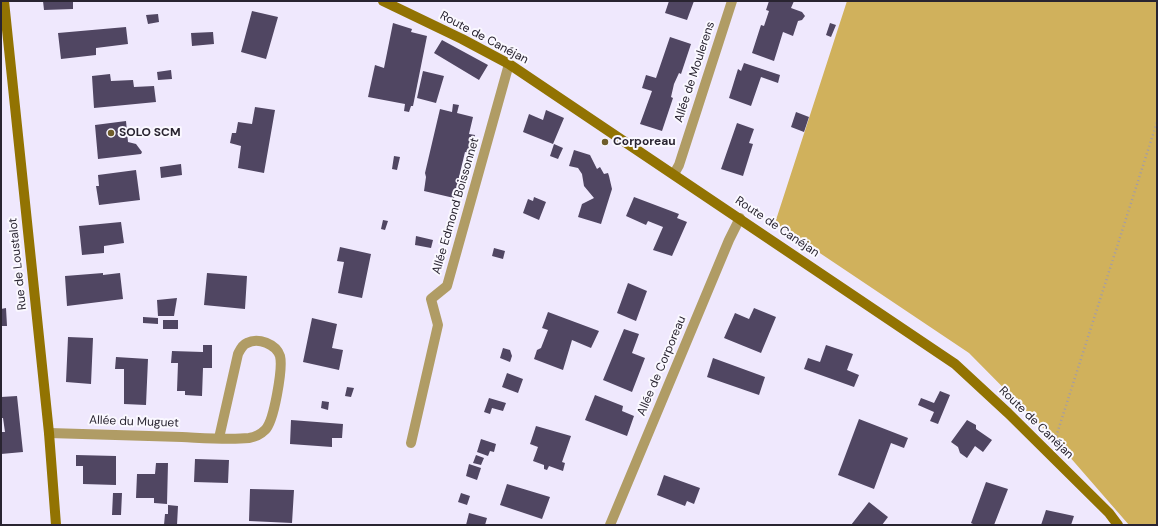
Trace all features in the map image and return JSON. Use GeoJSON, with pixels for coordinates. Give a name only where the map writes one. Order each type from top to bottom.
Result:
{"type":"FeatureCollection","features":[{"type":"Feature","properties":{"kind":"street","name":"Rue de Loustalot"},"geometry":{"type":"LineString","coordinates":[[4,1],[49,433],[56,525]]}},
{"type":"Feature","properties":{"kind":"street","name":"Route de Canéjan"},"geometry":{"type":"LineString","coordinates":[[383,1],[462,39],[509,64],[956,364],[1109,513],[1118,525]]}},
{"type":"Feature","properties":{"kind":"street","name":"Allée de Moulerens"},"geometry":{"type":"LineString","coordinates":[[674,174],[679,165],[732,1]]}},
{"type":"Feature","properties":{"kind":"street","name":"Allée Edmond Boissonnet"},"geometry":{"type":"LineString","coordinates":[[411,443],[438,325],[431,299],[447,286],[509,64]]}},
{"type":"Feature","properties":{"kind":"street","name":"Allée de Corporeau"},"geometry":{"type":"LineString","coordinates":[[610,525],[729,240],[740,218]]}},
{"type":"Feature","properties":{"kind":"street","name":"Allée du Muguet"},"geometry":{"type":"LineString","coordinates":[[49,433],[218,438],[250,438],[258,435],[269,425],[281,364],[279,354],[273,346],[264,342],[254,341],[246,343],[241,348],[238,354],[218,438]]}},
{"type":"Feature","properties":{"kind":"path"},"geometry":{"type":"LineString","coordinates":[[1050,455],[1157,122]]}},
{"type":"Feature","properties":{"kind":"shaded area"},"geometry":{"type":"Polygon","coordinates":[[[847,1],[1157,1],[1157,525],[1129,525],[1055,440],[969,353],[775,223],[847,1]]]}},
{"type":"Feature","properties":{"kind":"building"},"geometry":{"type":"Polygon","coordinates":[[[43,1],[73,1],[73,9],[44,10],[43,1]]]}},
{"type":"Feature","properties":{"kind":"building"},"geometry":{"type":"Polygon","coordinates":[[[669,1],[694,1],[687,20],[665,13],[669,1]]]}},
{"type":"Feature","properties":{"kind":"building"},"geometry":{"type":"Polygon","coordinates":[[[769,1],[794,1],[791,8],[802,12],[805,16],[802,20],[798,21],[793,36],[783,32],[774,61],[752,53],[761,25],[764,26],[769,11],[766,10],[769,1]]]}},
{"type":"Feature","properties":{"kind":"building"},"geometry":{"type":"Polygon","coordinates":[[[252,11],[278,17],[266,59],[241,52],[252,11]]]}},
{"type":"Feature","properties":{"kind":"building"},"geometry":{"type":"Polygon","coordinates":[[[158,14],[159,22],[148,24],[146,15],[158,14]]]}},
{"type":"Feature","properties":{"kind":"building"},"geometry":{"type":"Polygon","coordinates":[[[393,23],[412,29],[411,32],[427,36],[413,106],[411,106],[409,112],[404,111],[405,104],[368,97],[375,65],[384,68],[393,23]]]}},
{"type":"Feature","properties":{"kind":"building"},"geometry":{"type":"Polygon","coordinates":[[[830,23],[836,25],[831,37],[826,35],[830,23]]]}},
{"type":"Feature","properties":{"kind":"building"},"geometry":{"type":"Polygon","coordinates":[[[126,27],[128,44],[96,48],[96,55],[61,59],[58,33],[126,27]]]}},
{"type":"Feature","properties":{"kind":"building"},"geometry":{"type":"Polygon","coordinates":[[[213,32],[214,44],[192,46],[191,33],[213,32]]]}},
{"type":"Feature","properties":{"kind":"building"},"geometry":{"type":"Polygon","coordinates":[[[670,37],[691,44],[681,74],[679,73],[674,84],[671,97],[673,98],[662,131],[640,124],[652,91],[642,88],[646,75],[656,78],[670,37]]]}},
{"type":"Feature","properties":{"kind":"building"},"geometry":{"type":"Polygon","coordinates":[[[442,40],[488,65],[479,80],[434,53],[442,40]]]}},
{"type":"Feature","properties":{"kind":"building"},"geometry":{"type":"Polygon","coordinates":[[[744,63],[780,75],[778,83],[761,77],[751,106],[729,98],[738,69],[741,71],[744,63]]]}},
{"type":"Feature","properties":{"kind":"building"},"geometry":{"type":"Polygon","coordinates":[[[171,70],[172,79],[158,80],[157,72],[171,70]]]}},
{"type":"Feature","properties":{"kind":"building"},"geometry":{"type":"Polygon","coordinates":[[[423,71],[444,76],[436,103],[417,98],[423,71]]]}},
{"type":"Feature","properties":{"kind":"building"},"geometry":{"type":"Polygon","coordinates":[[[110,74],[111,81],[133,80],[134,87],[154,86],[156,102],[94,108],[92,76],[110,74]]]}},
{"type":"Feature","properties":{"kind":"building"},"geometry":{"type":"Polygon","coordinates":[[[453,104],[459,105],[457,113],[473,117],[469,134],[475,135],[471,153],[465,152],[454,198],[424,191],[426,177],[425,173],[440,109],[452,112],[453,104]]]}},
{"type":"Feature","properties":{"kind":"building"},"geometry":{"type":"Polygon","coordinates":[[[255,107],[275,110],[264,173],[238,168],[241,146],[230,143],[232,133],[236,133],[238,122],[252,124],[255,107]]]}},
{"type":"Feature","properties":{"kind":"building"},"geometry":{"type":"Polygon","coordinates":[[[546,110],[564,118],[553,144],[523,132],[529,114],[543,120],[546,110]]]}},
{"type":"Feature","properties":{"kind":"building"},"geometry":{"type":"Polygon","coordinates":[[[796,112],[809,117],[804,132],[791,127],[796,112]]]}},
{"type":"Feature","properties":{"kind":"building","name":"SOLO SCM"},"geometry":{"type":"Polygon","coordinates":[[[126,121],[128,142],[136,144],[142,152],[141,154],[98,159],[95,125],[126,121]]]}},
{"type":"Feature","properties":{"kind":"building"},"geometry":{"type":"Polygon","coordinates":[[[737,123],[754,129],[749,143],[753,144],[743,176],[721,169],[737,123]]]}},
{"type":"Feature","properties":{"kind":"building"},"geometry":{"type":"Polygon","coordinates":[[[554,144],[563,148],[558,159],[550,156],[554,144]]]}},
{"type":"Feature","properties":{"kind":"building"},"geometry":{"type":"Polygon","coordinates":[[[574,150],[590,155],[597,169],[600,167],[604,174],[608,173],[612,189],[601,224],[578,217],[582,204],[594,198],[584,186],[582,174],[578,168],[569,166],[574,150]]]}},
{"type":"Feature","properties":{"kind":"building"},"geometry":{"type":"Polygon","coordinates":[[[394,156],[400,157],[397,170],[392,169],[394,156]]]}},
{"type":"Feature","properties":{"kind":"building"},"geometry":{"type":"Polygon","coordinates":[[[181,164],[182,175],[161,178],[160,167],[181,164]]]}},
{"type":"Feature","properties":{"kind":"building"},"geometry":{"type":"Polygon","coordinates":[[[136,170],[140,200],[99,205],[96,186],[99,186],[98,175],[136,170]]]}},
{"type":"Feature","properties":{"kind":"building"},"geometry":{"type":"Polygon","coordinates":[[[534,197],[546,202],[539,220],[523,213],[528,199],[533,201],[534,197]]]}},
{"type":"Feature","properties":{"kind":"building"},"geometry":{"type":"Polygon","coordinates":[[[634,197],[679,214],[677,218],[687,222],[672,256],[653,250],[663,227],[648,221],[646,225],[626,216],[634,197]]]}},
{"type":"Feature","properties":{"kind":"building"},"geometry":{"type":"Polygon","coordinates":[[[383,220],[388,221],[385,230],[381,229],[383,220]]]}},
{"type":"Feature","properties":{"kind":"building"},"geometry":{"type":"Polygon","coordinates":[[[121,222],[124,243],[104,246],[104,253],[82,255],[79,226],[121,222]]]}},
{"type":"Feature","properties":{"kind":"building"},"geometry":{"type":"Polygon","coordinates":[[[416,236],[433,240],[431,248],[415,245],[416,236]]]}},
{"type":"Feature","properties":{"kind":"building"},"geometry":{"type":"Polygon","coordinates":[[[340,247],[371,254],[362,298],[338,293],[344,262],[337,261],[340,247]]]}},
{"type":"Feature","properties":{"kind":"building"},"geometry":{"type":"Polygon","coordinates":[[[494,248],[505,251],[503,259],[492,256],[494,248]]]}},
{"type":"Feature","properties":{"kind":"building"},"geometry":{"type":"Polygon","coordinates":[[[103,273],[103,275],[120,273],[123,299],[67,306],[65,276],[103,273]]]}},
{"type":"Feature","properties":{"kind":"building"},"geometry":{"type":"Polygon","coordinates":[[[207,273],[247,276],[245,309],[204,305],[207,273]]]}},
{"type":"Feature","properties":{"kind":"building"},"geometry":{"type":"Polygon","coordinates":[[[628,283],[647,291],[636,321],[617,313],[628,283]]]}},
{"type":"Feature","properties":{"kind":"building"},"geometry":{"type":"Polygon","coordinates":[[[177,298],[174,316],[158,316],[157,300],[177,298]]]}},
{"type":"Feature","properties":{"kind":"building"},"geometry":{"type":"Polygon","coordinates":[[[6,308],[7,326],[1,326],[1,309],[6,308]]]}},
{"type":"Feature","properties":{"kind":"building"},"geometry":{"type":"Polygon","coordinates":[[[754,308],[776,317],[761,353],[724,338],[735,313],[749,319],[754,308]]]}},
{"type":"Feature","properties":{"kind":"building"},"geometry":{"type":"Polygon","coordinates":[[[548,312],[599,331],[591,348],[572,340],[563,370],[534,359],[537,350],[541,348],[548,330],[542,328],[548,312]]]}},
{"type":"Feature","properties":{"kind":"building"},"geometry":{"type":"Polygon","coordinates":[[[143,317],[158,318],[158,324],[143,323],[143,317]]]}},
{"type":"Feature","properties":{"kind":"building"},"geometry":{"type":"Polygon","coordinates":[[[312,318],[337,324],[332,348],[343,350],[339,370],[303,362],[312,318]]]}},
{"type":"Feature","properties":{"kind":"building"},"geometry":{"type":"Polygon","coordinates":[[[163,320],[178,320],[178,329],[163,329],[163,320]]]}},
{"type":"Feature","properties":{"kind":"building"},"geometry":{"type":"Polygon","coordinates":[[[624,329],[639,334],[632,353],[645,358],[632,392],[603,380],[624,329]]]}},
{"type":"Feature","properties":{"kind":"building"},"geometry":{"type":"Polygon","coordinates":[[[68,337],[93,338],[91,384],[66,382],[68,337]]]}},
{"type":"Feature","properties":{"kind":"building"},"geometry":{"type":"Polygon","coordinates":[[[203,345],[212,345],[212,368],[203,368],[202,396],[185,395],[185,391],[177,391],[178,363],[171,363],[172,351],[203,352],[203,345]]]}},
{"type":"Feature","properties":{"kind":"building"},"geometry":{"type":"Polygon","coordinates":[[[826,345],[853,354],[847,370],[859,375],[854,387],[804,369],[808,358],[820,362],[826,345]]]}},
{"type":"Feature","properties":{"kind":"building"},"geometry":{"type":"Polygon","coordinates":[[[503,348],[510,350],[512,356],[510,362],[500,358],[503,348]]]}},
{"type":"Feature","properties":{"kind":"building"},"geometry":{"type":"Polygon","coordinates":[[[116,357],[148,359],[146,405],[124,404],[124,369],[115,369],[116,357]]]}},
{"type":"Feature","properties":{"kind":"building"},"geometry":{"type":"Polygon","coordinates":[[[713,358],[765,377],[759,395],[707,377],[713,358]]]}},
{"type":"Feature","properties":{"kind":"building"},"geometry":{"type":"Polygon","coordinates":[[[507,373],[523,379],[518,393],[502,387],[507,373]]]}},
{"type":"Feature","properties":{"kind":"building"},"geometry":{"type":"Polygon","coordinates":[[[347,387],[354,388],[351,397],[345,396],[347,387]]]}},
{"type":"Feature","properties":{"kind":"building"},"geometry":{"type":"Polygon","coordinates":[[[940,391],[950,395],[938,424],[930,421],[934,412],[918,405],[921,398],[934,403],[940,391]]]}},
{"type":"Feature","properties":{"kind":"building"},"geometry":{"type":"Polygon","coordinates":[[[595,395],[623,406],[622,411],[634,416],[627,436],[585,420],[595,395]]]}},
{"type":"Feature","properties":{"kind":"building"},"geometry":{"type":"Polygon","coordinates":[[[17,396],[23,452],[1,454],[1,432],[5,432],[3,418],[1,418],[1,397],[17,396]]]}},
{"type":"Feature","properties":{"kind":"building"},"geometry":{"type":"Polygon","coordinates":[[[489,398],[506,403],[503,411],[492,408],[490,414],[484,412],[489,398]]]}},
{"type":"Feature","properties":{"kind":"building"},"geometry":{"type":"Polygon","coordinates":[[[322,401],[329,402],[328,410],[321,408],[322,401]]]}},
{"type":"Feature","properties":{"kind":"building"},"geometry":{"type":"Polygon","coordinates":[[[859,419],[908,438],[904,448],[891,443],[874,489],[838,475],[859,419]]]}},
{"type":"Feature","properties":{"kind":"building"},"geometry":{"type":"Polygon","coordinates":[[[291,420],[343,424],[342,438],[332,438],[332,447],[290,444],[291,420]]]}},
{"type":"Feature","properties":{"kind":"building"},"geometry":{"type":"Polygon","coordinates":[[[967,420],[976,425],[976,429],[992,440],[983,452],[975,446],[967,458],[960,453],[958,447],[951,442],[967,420]]]}},
{"type":"Feature","properties":{"kind":"building"},"geometry":{"type":"Polygon","coordinates":[[[536,426],[571,436],[562,462],[565,463],[563,471],[549,466],[547,470],[544,469],[544,465],[533,461],[538,447],[530,444],[536,426]]]}},
{"type":"Feature","properties":{"kind":"building"},"geometry":{"type":"Polygon","coordinates":[[[481,439],[496,444],[494,452],[490,451],[488,456],[477,452],[481,439]]]}},
{"type":"Feature","properties":{"kind":"building"},"geometry":{"type":"Polygon","coordinates":[[[76,455],[116,456],[116,485],[83,484],[83,466],[76,466],[76,455]]]}},
{"type":"Feature","properties":{"kind":"building"},"geometry":{"type":"Polygon","coordinates":[[[476,455],[484,458],[481,465],[473,463],[476,455]]]}},
{"type":"Feature","properties":{"kind":"building"},"geometry":{"type":"Polygon","coordinates":[[[195,459],[229,460],[228,483],[194,482],[195,459]]]}},
{"type":"Feature","properties":{"kind":"building"},"geometry":{"type":"Polygon","coordinates":[[[156,463],[168,463],[167,504],[154,503],[154,498],[136,498],[137,474],[155,474],[156,463]]]}},
{"type":"Feature","properties":{"kind":"building"},"geometry":{"type":"Polygon","coordinates":[[[469,464],[481,468],[477,480],[466,476],[469,464]]]}},
{"type":"Feature","properties":{"kind":"building"},"geometry":{"type":"Polygon","coordinates":[[[664,475],[700,488],[694,504],[687,501],[685,506],[657,495],[664,475]]]}},
{"type":"Feature","properties":{"kind":"building"},"geometry":{"type":"Polygon","coordinates":[[[986,482],[1008,489],[994,525],[975,525],[971,523],[986,482]]]}},
{"type":"Feature","properties":{"kind":"building"},"geometry":{"type":"Polygon","coordinates":[[[507,484],[550,497],[542,519],[500,505],[507,484]]]}},
{"type":"Feature","properties":{"kind":"building"},"geometry":{"type":"Polygon","coordinates":[[[250,489],[294,490],[292,523],[249,521],[250,489]]]}},
{"type":"Feature","properties":{"kind":"building"},"geometry":{"type":"Polygon","coordinates":[[[113,493],[122,493],[121,515],[112,515],[113,493]]]}},
{"type":"Feature","properties":{"kind":"building"},"geometry":{"type":"Polygon","coordinates":[[[461,493],[470,496],[467,505],[458,502],[461,493]]]}},
{"type":"Feature","properties":{"kind":"building"},"geometry":{"type":"Polygon","coordinates":[[[869,502],[888,517],[882,525],[851,525],[869,502]]]}},
{"type":"Feature","properties":{"kind":"building"},"geometry":{"type":"Polygon","coordinates":[[[168,505],[178,506],[177,525],[164,525],[165,514],[168,514],[168,505]]]}},
{"type":"Feature","properties":{"kind":"building"},"geometry":{"type":"Polygon","coordinates":[[[1046,510],[1074,516],[1071,525],[1041,525],[1046,510]]]}},
{"type":"Feature","properties":{"kind":"building"},"geometry":{"type":"Polygon","coordinates":[[[469,513],[487,518],[485,525],[466,525],[469,513]]]}},
{"type":"Feature","properties":{"kind":"place","name":"SOLO SCM"},"geometry":{"type":"Point","coordinates":[111,133]}},
{"type":"Feature","properties":{"kind":"place","name":"Corporeau"},"geometry":{"type":"Point","coordinates":[605,142]}}]}
